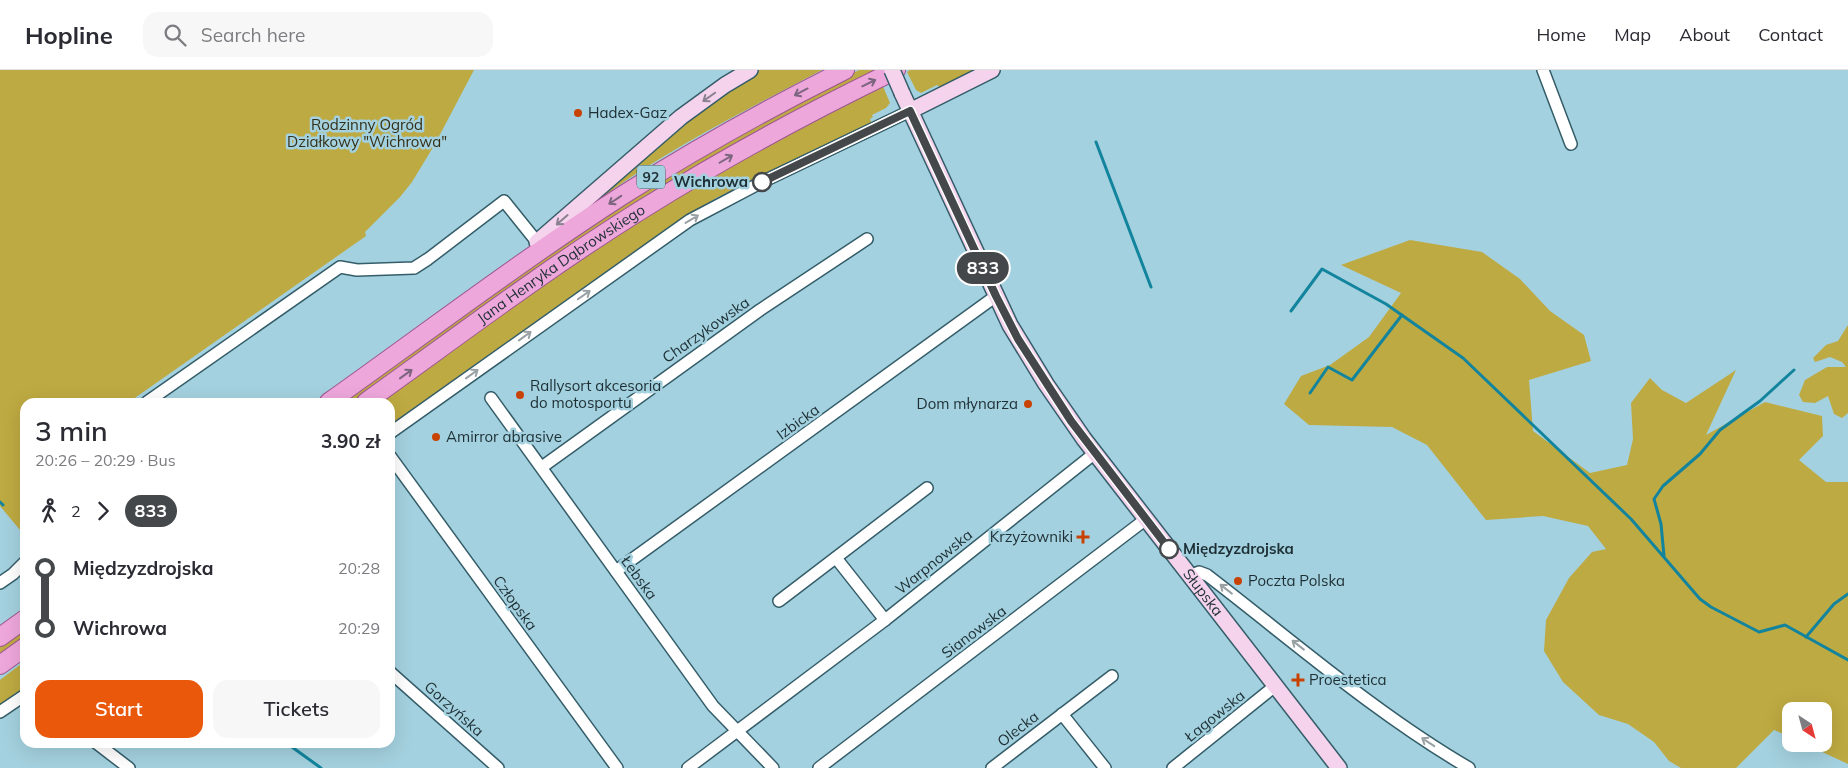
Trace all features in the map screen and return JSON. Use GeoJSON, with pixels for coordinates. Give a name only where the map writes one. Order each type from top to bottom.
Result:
{"type":"FeatureCollection","features":[{"type":"Feature","properties":{"kind":"main road","name":"Jana Henryka Dąbrowskiego"},"geometry":{"type":"LineString","coordinates":[[335,398],[559,238],[656,175],[737,127],[844,70]]}},
{"type":"Feature","properties":{"kind":"main road","name":"Jana Henryka Dąbrowskiego"},"geometry":{"type":"LineString","coordinates":[[372,398],[553,269],[641,210],[771,133],[896,70]]}},
{"type":"Feature","properties":{"kind":"main road"},"geometry":{"type":"LineString","coordinates":[[469,302],[499,270],[537,242]]}},
{"type":"Feature","properties":{"kind":"main road"},"geometry":{"type":"LineString","coordinates":[[0,637],[20,623]]}},
{"type":"Feature","properties":{"kind":"main road"},"geometry":{"type":"LineString","coordinates":[[0,665],[20,651]]}},
{"type":"Feature","properties":{"kind":"street"},"geometry":{"type":"LineString","coordinates":[[153,398],[340,267],[358,270],[414,268],[504,201],[537,242],[687,112],[750,70]]}},
{"type":"Feature","properties":{"kind":"street","name":"Słupska"},"geometry":{"type":"LineString","coordinates":[[892,70],[996,296],[1014,332],[1046,384],[1095,453],[1338,768]]}},
{"type":"Feature","properties":{"kind":"street"},"geometry":{"type":"LineString","coordinates":[[395,429],[690,220],[741,192],[992,70]]}},
{"type":"Feature","properties":{"kind":"street"},"geometry":{"type":"LineString","coordinates":[[1544,70],[1570,144]]}},
{"type":"Feature","properties":{"kind":"street","name":"Charzykowska"},"geometry":{"type":"LineString","coordinates":[[542,466],[760,310],[867,239]]}},
{"type":"Feature","properties":{"kind":"street","name":"Izbicka"},"geometry":{"type":"LineString","coordinates":[[616,571],[996,296]]}},
{"type":"Feature","properties":{"kind":"street","name":"Łebska"},"geometry":{"type":"LineString","coordinates":[[491,398],[714,706],[773,768]]}},
{"type":"Feature","properties":{"kind":"street","name":"Warpnowska"},"geometry":{"type":"LineString","coordinates":[[688,768],[885,620],[1095,453]]}},
{"type":"Feature","properties":{"kind":"street","name":"Człopska"},"geometry":{"type":"LineString","coordinates":[[395,463],[616,768]]}},
{"type":"Feature","properties":{"kind":"street"},"geometry":{"type":"LineString","coordinates":[[779,601],[928,488]]}},
{"type":"Feature","properties":{"kind":"street","name":"Sianowska"},"geometry":{"type":"LineString","coordinates":[[820,768],[1146,519]]}},
{"type":"Feature","properties":{"kind":"street"},"geometry":{"type":"LineString","coordinates":[[836,558],[885,620]]}},
{"type":"Feature","properties":{"kind":"street"},"geometry":{"type":"LineString","coordinates":[[0,583],[20,567]]}},
{"type":"Feature","properties":{"kind":"street"},"geometry":{"type":"LineString","coordinates":[[1189,576],[1199,572],[1207,575],[1394,720],[1469,768]]}},
{"type":"Feature","properties":{"kind":"street","name":"Gorzyńska"},"geometry":{"type":"LineString","coordinates":[[395,676],[498,768]]}},
{"type":"Feature","properties":{"kind":"street","name":"Olecka"},"geometry":{"type":"LineString","coordinates":[[992,768],[1112,676]]}},
{"type":"Feature","properties":{"kind":"street","name":"Łagowska"},"geometry":{"type":"LineString","coordinates":[[1173,768],[1275,686]]}},
{"type":"Feature","properties":{"kind":"street"},"geometry":{"type":"LineString","coordinates":[[0,712],[20,698]]}},
{"type":"Feature","properties":{"kind":"street","name":"Olecka"},"geometry":{"type":"LineString","coordinates":[[1062,714],[1105,768]]}},
{"type":"Feature","properties":{"kind":"street"},"geometry":{"type":"LineString","coordinates":[[103,748],[129,768]]}},
{"type":"Feature","properties":{"kind":"green space","name":"Rodzinny Ogród Działkowy \"Wichrowa\""},"geometry":{"type":"Polygon","coordinates":[[[0,70],[474,70],[435,144],[412,182],[400,197],[365,232],[366,236],[135,398],[20,398],[20,530],[0,506],[0,70]]]}},
{"type":"Feature","properties":{"kind":"green space"},"geometry":{"type":"Polygon","coordinates":[[[758,70],[822,70],[664,156],[615,188],[563,228],[678,125],[758,70]]]}},
{"type":"Feature","properties":{"kind":"green space"},"geometry":{"type":"Polygon","coordinates":[[[859,70],[881,70],[520,284],[361,398],[345,398],[532,264],[664,177],[810,95],[859,70]]]}},
{"type":"Feature","properties":{"kind":"green space"},"geometry":{"type":"Polygon","coordinates":[[[910,70],[981,70],[942,89],[937,85],[921,93],[916,90],[907,72],[910,70]]]}},
{"type":"Feature","properties":{"kind":"green space"},"geometry":{"type":"Polygon","coordinates":[[[882,84],[890,103],[886,108],[872,115],[873,117],[870,119],[872,124],[716,198],[665,230],[395,421],[395,398],[384,398],[568,266],[682,192],[882,84]]]}},
{"type":"Feature","properties":{"kind":"green space"},"geometry":{"type":"Polygon","coordinates":[[[1410,240],[1482,252],[1520,279],[1550,311],[1584,335],[1591,361],[1529,380],[1533,431],[1590,473],[1627,465],[1633,439],[1631,403],[1650,378],[1662,390],[1686,403],[1736,370],[1706,435],[1765,402],[1822,416],[1823,436],[1799,460],[1826,482],[1848,482],[1848,764],[1822,752],[1832,752],[1832,702],[1782,702],[1782,733],[1774,730],[1736,768],[1681,768],[1669,761],[1654,742],[1628,724],[1599,715],[1563,682],[1544,651],[1546,620],[1569,578],[1592,552],[1606,549],[1588,526],[1543,516],[1486,520],[1427,445],[1392,427],[1309,425],[1284,404],[1301,376],[1330,365],[1369,337],[1401,293],[1341,265],[1410,240]]]}},
{"type":"Feature","properties":{"kind":"green space"},"geometry":{"type":"Polygon","coordinates":[[[1848,325],[1848,413],[1842,418],[1834,414],[1828,396],[1815,403],[1803,402],[1799,395],[1805,380],[1827,367],[1846,367],[1842,362],[1830,357],[1815,362],[1813,358],[1826,345],[1838,341],[1848,325]]]}},
{"type":"Feature","properties":{"kind":"green space"},"geometry":{"type":"Polygon","coordinates":[[[20,631],[20,643],[0,657],[0,645],[20,631]]]}},
{"type":"Feature","properties":{"kind":"green space"},"geometry":{"type":"Polygon","coordinates":[[[20,665],[20,691],[0,705],[0,680],[20,665]]]}},
{"type":"Feature","properties":{"kind":"waterway"},"geometry":{"type":"LineString","coordinates":[[1096,142],[1151,287]]}},
{"type":"Feature","properties":{"kind":"waterway"},"geometry":{"type":"LineString","coordinates":[[1291,311],[1322,269],[1386,304],[1463,358],[1631,519],[1700,599],[1711,607],[1759,632],[1785,625],[1848,660]]}},
{"type":"Feature","properties":{"kind":"waterway"},"geometry":{"type":"LineString","coordinates":[[1310,393],[1328,367],[1352,380],[1402,315]]}},
{"type":"Feature","properties":{"kind":"waterway"},"geometry":{"type":"LineString","coordinates":[[1664,556],[1661,524],[1654,499],[1663,486],[1700,454],[1720,430],[1760,401],[1794,370]]}},
{"type":"Feature","properties":{"kind":"waterway"},"geometry":{"type":"LineString","coordinates":[[0,502],[3,505]]}},
{"type":"Feature","properties":{"kind":"waterway"},"geometry":{"type":"LineString","coordinates":[[1806,637],[1834,604],[1848,594]]}},
{"type":"Feature","properties":{"kind":"waterway"},"geometry":{"type":"LineString","coordinates":[[293,748],[321,768]]}},
{"type":"Feature","properties":{"kind":"bus line","name":"833"},"geometry":{"type":"LineString","coordinates":[[762,182],[910,111],[1018,339],[1051,393],[1071,421],[1169,549]]}},
{"type":"Feature","properties":{"kind":"place","name":"Hadex-Gaz"},"geometry":{"type":"Point","coordinates":[578,113]}},
{"type":"Feature","properties":{"kind":"place","name":"Wichrowa"},"geometry":{"type":"Point","coordinates":[762,182]}},
{"type":"Feature","properties":{"kind":"place","name":"Rallysort akcesoria do motosportu"},"geometry":{"type":"Point","coordinates":[520,395]}},
{"type":"Feature","properties":{"kind":"place","name":"Dom młynarza"},"geometry":{"type":"Point","coordinates":[1028,404]}},
{"type":"Feature","properties":{"kind":"place","name":"Amirror abrasive"},"geometry":{"type":"Point","coordinates":[436,437]}},
{"type":"Feature","properties":{"kind":"place","name":"Krzyżowniki"},"geometry":{"type":"Point","coordinates":[1083,537]}},
{"type":"Feature","properties":{"kind":"place","name":"Międzyzdrojska"},"geometry":{"type":"Point","coordinates":[1169,549]}},
{"type":"Feature","properties":{"kind":"place","name":"Poczta Polska"},"geometry":{"type":"Point","coordinates":[1238,581]}},
{"type":"Feature","properties":{"kind":"place","name":"Proestetica"},"geometry":{"type":"Point","coordinates":[1298,680]}}]}
